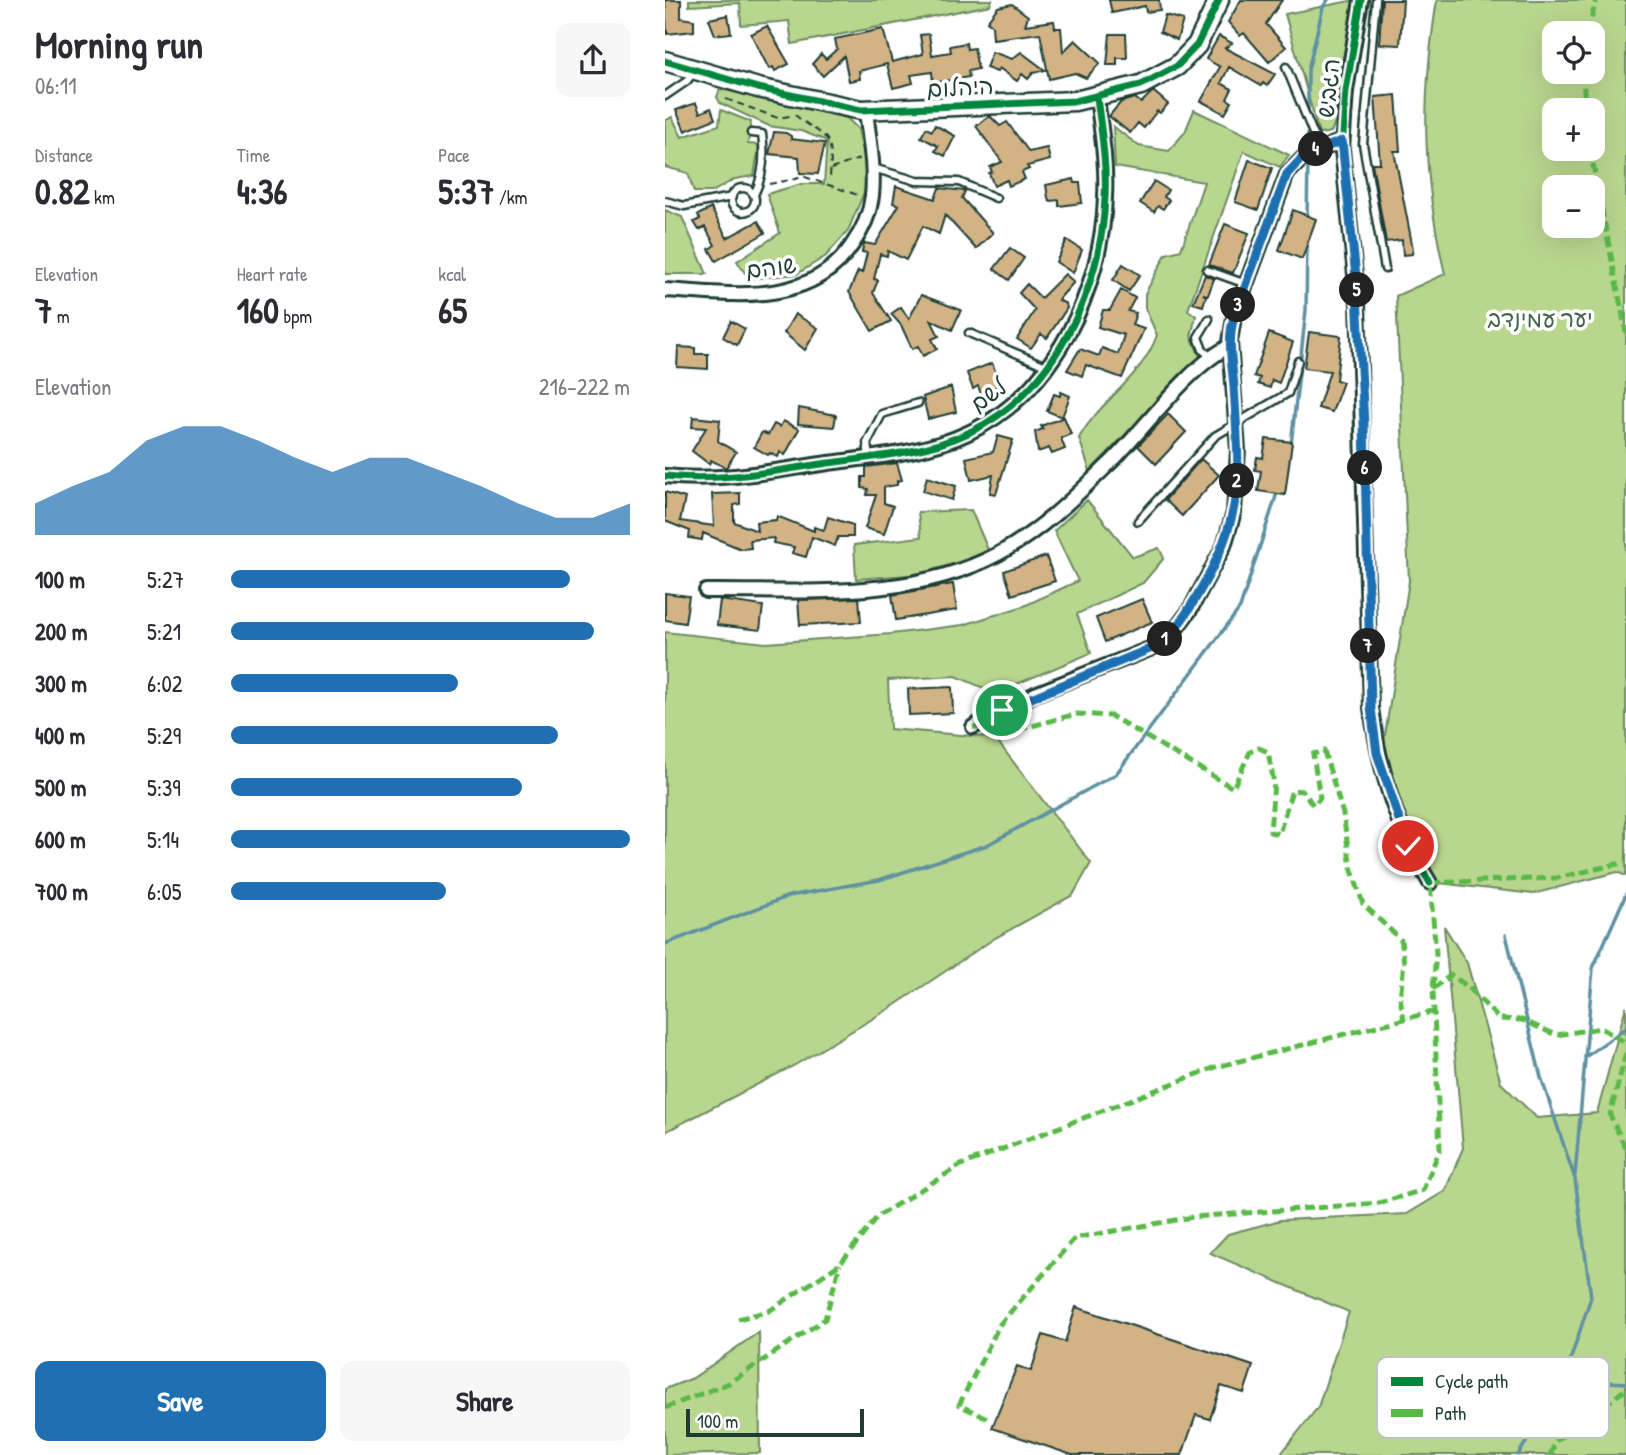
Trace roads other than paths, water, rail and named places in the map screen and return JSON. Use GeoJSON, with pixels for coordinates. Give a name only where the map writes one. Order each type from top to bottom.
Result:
{"type":"FeatureCollection","features":[{"type":"Feature","properties":{"kind":"street","name":"היהלום"},"geometry":{"type":"LineString","coordinates":[[665,61],[697,68],[765,90],[866,110],[1059,102],[1097,97],[1141,85],[1177,66],[1197,45],[1219,0]]}},
{"type":"Feature","properties":{"kind":"street","name":"הגביש"},"geometry":{"type":"LineString","coordinates":[[1361,0],[1347,82],[1342,141],[1356,277],[1364,424],[1371,708],[1377,753],[1391,801],[1408,846],[1430,883]]}},
{"type":"Feature","properties":{"kind":"street","name":"לשם"},"geometry":{"type":"LineString","coordinates":[[665,476],[738,476],[939,444],[967,434],[1005,410],[1046,366],[1081,306],[1100,243],[1105,176],[1097,97]]}},
{"type":"Feature","properties":{"kind":"street","name":"שוהם"},"geometry":{"type":"LineString","coordinates":[[665,290],[769,293],[808,285],[829,271],[848,252],[867,217],[872,197],[873,168],[866,110]]}},
{"type":"Feature","properties":{"kind":"street"},"geometry":{"type":"LineString","coordinates":[[972,727],[1035,694],[1145,651],[1175,630],[1213,569],[1229,535],[1237,488],[1236,423],[1230,346],[1232,324],[1287,174],[1299,160],[1319,148],[1342,141]]}},
{"type":"Feature","properties":{"kind":"street"},"geometry":{"type":"LineString","coordinates":[[706,591],[871,588],[934,578],[977,564],[1019,541],[1074,497],[1211,357],[1230,346]]}},
{"type":"Feature","properties":{"kind":"lane"},"geometry":{"type":"LineString","coordinates":[[1376,0],[1363,144],[1385,268]]}},
{"type":"Feature","properties":{"kind":"lane"},"geometry":{"type":"LineString","coordinates":[[1286,67],[1319,148]]}},
{"type":"Feature","properties":{"kind":"lane"},"geometry":{"type":"LineString","coordinates":[[665,96],[687,81],[697,68]]}},
{"type":"Feature","properties":{"kind":"lane"},"geometry":{"type":"LineString","coordinates":[[732,197],[734,207],[744,212],[753,207],[762,166],[762,134],[751,133]]}},
{"type":"Feature","properties":{"kind":"lane"},"geometry":{"type":"LineString","coordinates":[[873,168],[917,181],[959,182],[996,198]]}},
{"type":"Feature","properties":{"kind":"lane"},"geometry":{"type":"LineString","coordinates":[[665,201],[684,205],[732,197],[743,189],[754,195]]}},
{"type":"Feature","properties":{"kind":"lane"},"geometry":{"type":"LineString","coordinates":[[1207,270],[1246,284]]}},
{"type":"Feature","properties":{"kind":"lane"},"geometry":{"type":"LineString","coordinates":[[1209,318],[1198,337],[1203,350],[1211,357]]}},
{"type":"Feature","properties":{"kind":"lane"},"geometry":{"type":"LineString","coordinates":[[969,334],[1046,366]]}},
{"type":"Feature","properties":{"kind":"lane"},"geometry":{"type":"LineString","coordinates":[[1138,521],[1215,436],[1288,393],[1298,361]]}},
{"type":"Feature","properties":{"kind":"lane"},"geometry":{"type":"LineString","coordinates":[[869,457],[867,443],[882,414],[918,403]]}},
{"type":"Feature","properties":{"kind":"waterway"},"geometry":{"type":"LineString","coordinates":[[1308,117],[1308,70],[1323,7],[1328,0]]}},
{"type":"Feature","properties":{"kind":"waterway"},"geometry":{"type":"LineString","coordinates":[[1308,125],[1308,152]]}},
{"type":"Feature","properties":{"kind":"waterway"},"geometry":{"type":"LineString","coordinates":[[1307,219],[1308,160]]}},
{"type":"Feature","properties":{"kind":"waterway"},"geometry":{"type":"LineString","coordinates":[[1291,445],[1306,310],[1307,244]]}},
{"type":"Feature","properties":{"kind":"waterway"},"geometry":{"type":"LineString","coordinates":[[665,944],[789,896],[879,880],[987,845],[1116,774],[1240,608],[1278,490]]}},
{"type":"Feature","properties":{"kind":"waterway"},"geometry":{"type":"LineString","coordinates":[[1575,1175],[1593,968],[1626,894]]}},
{"type":"Feature","properties":{"kind":"waterway"},"geometry":{"type":"LineString","coordinates":[[1506,935],[1541,1077],[1575,1179],[1591,1297],[1571,1357]]}},
{"type":"Feature","properties":{"kind":"waterway"},"geometry":{"type":"LineString","coordinates":[[1585,1057],[1626,1028]]}},
{"type":"Feature","properties":{"kind":"waterway"},"geometry":{"type":"LineString","coordinates":[[1609,1382],[1626,1383]]}},
{"type":"Feature","properties":{"kind":"waterway"},"geometry":{"type":"LineString","coordinates":[[1518,1455],[1529,1438]]}},
{"type":"Feature","properties":{"kind":"park label","name":"יער עמינדב"},"geometry":{"type":"Point","coordinates":[1540,318]}}]}
